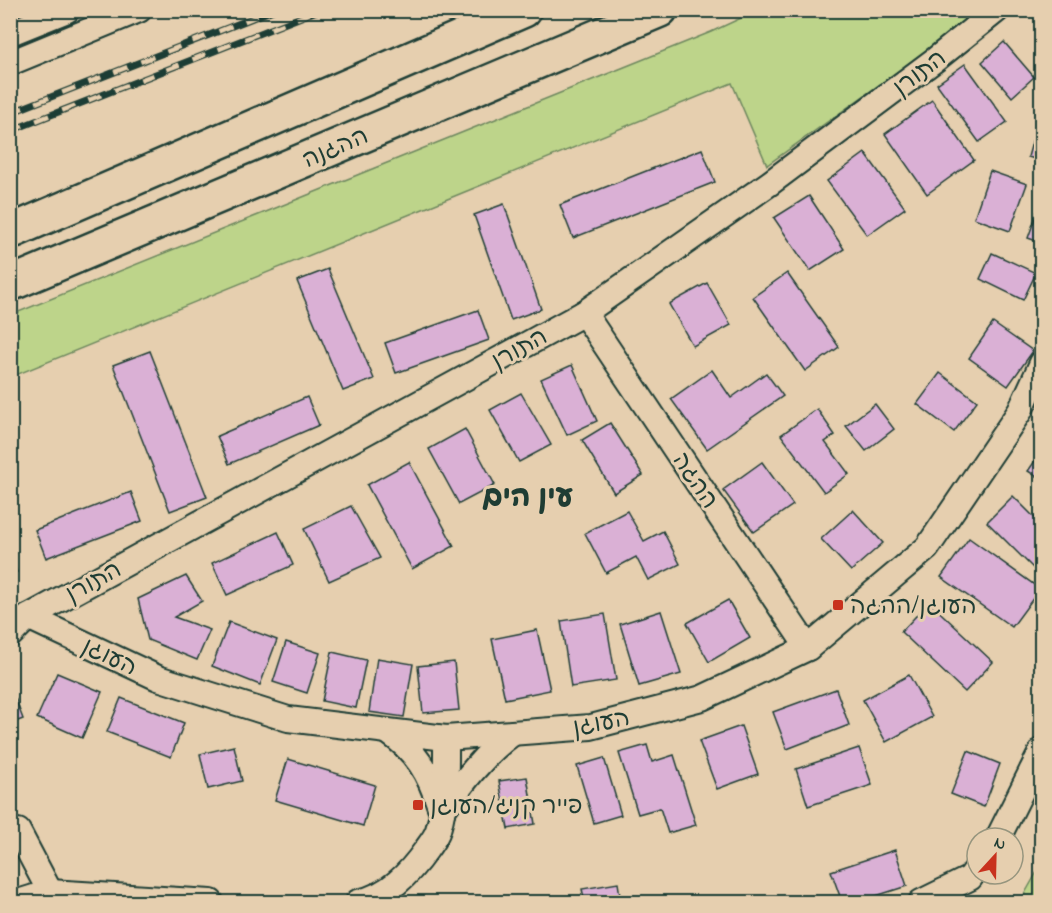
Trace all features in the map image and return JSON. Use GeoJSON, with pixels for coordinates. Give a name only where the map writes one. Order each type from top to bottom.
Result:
{"type":"FeatureCollection","features":[{"type":"Feature","properties":{"kind":"highway","name":"ההגנה"},"geometry":{"type":"LineString","coordinates":[[10,232],[524,10]]}},
{"type":"Feature","properties":{"kind":"highway","name":"ההגנה"},"geometry":{"type":"LineString","coordinates":[[10,284],[660,10]]}},
{"type":"Feature","properties":{"kind":"street"},"geometry":{"type":"LineString","coordinates":[[10,33],[67,10]]}},
{"type":"Feature","properties":{"kind":"street"},"geometry":{"type":"LineString","coordinates":[[10,63],[139,10]]}},
{"type":"Feature","properties":{"kind":"street","name":"התורן"},"geometry":{"type":"LineString","coordinates":[[10,635],[28,617],[584,313],[770,183],[936,59],[997,10]]}},
{"type":"Feature","properties":{"kind":"street","name":"ההגה"},"geometry":{"type":"LineString","coordinates":[[584,313],[808,648]]}},
{"type":"Feature","properties":{"kind":"street","name":"העוגן"},"geometry":{"type":"LineString","coordinates":[[28,617],[169,682],[288,719],[446,738],[591,727],[702,698],[808,648],[927,548],[1020,411],[1041,363]]}},
{"type":"Feature","properties":{"kind":"street"},"geometry":{"type":"LineString","coordinates":[[387,731],[404,743],[416,756],[435,791],[442,812]]}},
{"type":"Feature","properties":{"kind":"street"},"geometry":{"type":"LineString","coordinates":[[442,812],[479,762],[513,733]]}},
{"type":"Feature","properties":{"kind":"street"},"geometry":{"type":"LineString","coordinates":[[358,903],[394,887],[416,864],[437,833],[446,779],[446,738]]}},
{"type":"Feature","properties":{"kind":"street"},"geometry":{"type":"LineString","coordinates":[[1004,826],[1041,750]]}},
{"type":"Feature","properties":{"kind":"street"},"geometry":{"type":"LineString","coordinates":[[18,831],[50,892]]}},
{"type":"Feature","properties":{"kind":"street"},"geometry":{"type":"LineString","coordinates":[[921,903],[965,881]]}},
{"type":"Feature","properties":{"kind":"street"},"geometry":{"type":"LineString","coordinates":[[18,903],[50,892],[210,903]]}},
{"type":"Feature","properties":{"kind":"green space"},"geometry":{"type":"Polygon","coordinates":[[[756,11],[982,11],[767,165],[732,83],[11,377],[11,315],[711,32],[756,11]]]}},
{"type":"Feature","properties":{"kind":"green space"},"geometry":{"type":"Polygon","coordinates":[[[1041,865],[1041,902],[1020,902],[1041,865]]]}},
{"type":"Feature","properties":{"kind":"building"},"geometry":{"type":"Polygon","coordinates":[[[1004,42],[1034,77],[1012,97],[982,62],[1004,42]]]}},
{"type":"Feature","properties":{"kind":"building"},"geometry":{"type":"Polygon","coordinates":[[[965,64],[1007,122],[979,142],[937,84],[965,64]]]}},
{"type":"Feature","properties":{"kind":"building"},"geometry":{"type":"Polygon","coordinates":[[[932,100],[974,160],[927,194],[885,134],[932,100]]]}},
{"type":"Feature","properties":{"kind":"building"},"geometry":{"type":"Polygon","coordinates":[[[1037,124],[1042,126],[1042,161],[1028,157],[1037,124]]]}},
{"type":"Feature","properties":{"kind":"building"},"geometry":{"type":"Polygon","coordinates":[[[702,149],[715,182],[573,238],[560,205],[702,149]]]}},
{"type":"Feature","properties":{"kind":"building"},"geometry":{"type":"Polygon","coordinates":[[[865,153],[905,208],[867,235],[827,181],[865,153]]]}},
{"type":"Feature","properties":{"kind":"building"},"geometry":{"type":"Polygon","coordinates":[[[990,171],[1027,184],[1010,231],[974,218],[990,171]]]}},
{"type":"Feature","properties":{"kind":"building"},"geometry":{"type":"Polygon","coordinates":[[[809,196],[844,249],[810,271],[774,218],[809,196]]]}},
{"type":"Feature","properties":{"kind":"building"},"geometry":{"type":"Polygon","coordinates":[[[1042,199],[1042,243],[1028,238],[1042,199]]]}},
{"type":"Feature","properties":{"kind":"building"},"geometry":{"type":"Polygon","coordinates":[[[504,204],[541,309],[511,320],[474,215],[504,204]]]}},
{"type":"Feature","properties":{"kind":"building"},"geometry":{"type":"Polygon","coordinates":[[[992,253],[1036,273],[1023,300],[980,279],[992,253]]]}},
{"type":"Feature","properties":{"kind":"building"},"geometry":{"type":"Polygon","coordinates":[[[328,269],[374,379],[343,391],[297,281],[328,269]]]}},
{"type":"Feature","properties":{"kind":"building"},"geometry":{"type":"Polygon","coordinates":[[[787,273],[839,347],[805,371],[753,297],[787,273]]]}},
{"type":"Feature","properties":{"kind":"building"},"geometry":{"type":"Polygon","coordinates":[[[707,283],[731,325],[693,346],[669,304],[707,283]]]}},
{"type":"Feature","properties":{"kind":"building"},"geometry":{"type":"Polygon","coordinates":[[[478,310],[489,340],[396,373],[385,343],[478,310]]]}},
{"type":"Feature","properties":{"kind":"building"},"geometry":{"type":"Polygon","coordinates":[[[993,323],[1033,351],[1008,386],[969,358],[993,323]]]}},
{"type":"Feature","properties":{"kind":"building"},"geometry":{"type":"Polygon","coordinates":[[[150,351],[207,497],[170,511],[113,365],[150,351]]]}},
{"type":"Feature","properties":{"kind":"building"},"geometry":{"type":"Polygon","coordinates":[[[572,365],[597,421],[567,435],[541,379],[572,365]]]}},
{"type":"Feature","properties":{"kind":"building"},"geometry":{"type":"Polygon","coordinates":[[[712,370],[731,398],[766,373],[783,396],[707,449],[671,399],[712,370]]]}},
{"type":"Feature","properties":{"kind":"building"},"geometry":{"type":"Polygon","coordinates":[[[940,373],[977,401],[954,432],[917,404],[940,373]]]}},
{"type":"Feature","properties":{"kind":"building"},"geometry":{"type":"Polygon","coordinates":[[[521,393],[551,445],[519,462],[490,410],[521,393]]]}},
{"type":"Feature","properties":{"kind":"building"},"geometry":{"type":"Polygon","coordinates":[[[307,397],[319,425],[229,464],[217,436],[307,397]]]}},
{"type":"Feature","properties":{"kind":"building"},"geometry":{"type":"Polygon","coordinates":[[[875,404],[894,429],[866,451],[846,426],[875,404]]]}},
{"type":"Feature","properties":{"kind":"building"},"geometry":{"type":"Polygon","coordinates":[[[817,409],[835,435],[825,442],[849,474],[824,492],[781,435],[817,409]]]}},
{"type":"Feature","properties":{"kind":"building"},"geometry":{"type":"Polygon","coordinates":[[[610,423],[643,475],[614,493],[582,440],[610,423]]]}},
{"type":"Feature","properties":{"kind":"building"},"geometry":{"type":"Polygon","coordinates":[[[465,429],[495,485],[459,504],[429,449],[465,429]]]}},
{"type":"Feature","properties":{"kind":"building"},"geometry":{"type":"Polygon","coordinates":[[[1042,451],[1042,480],[1028,471],[1042,451]]]}},
{"type":"Feature","properties":{"kind":"building"},"geometry":{"type":"Polygon","coordinates":[[[409,462],[454,546],[412,569],[367,485],[409,462]]]}},
{"type":"Feature","properties":{"kind":"building"},"geometry":{"type":"Polygon","coordinates":[[[762,462],[793,505],[754,532],[723,490],[762,462]]]}},
{"type":"Feature","properties":{"kind":"building"},"geometry":{"type":"Polygon","coordinates":[[[131,492],[142,521],[46,558],[35,530],[131,492]]]}},
{"type":"Feature","properties":{"kind":"building"},"geometry":{"type":"Polygon","coordinates":[[[1013,496],[1042,525],[1042,565],[1036,571],[987,522],[1013,496]]]}},
{"type":"Feature","properties":{"kind":"building"},"geometry":{"type":"Polygon","coordinates":[[[351,506],[380,558],[329,581],[304,529],[351,506]]]}},
{"type":"Feature","properties":{"kind":"building"},"geometry":{"type":"Polygon","coordinates":[[[853,510],[883,543],[851,571],[821,539],[853,510]]]}},
{"type":"Feature","properties":{"kind":"building"},"geometry":{"type":"Polygon","coordinates":[[[627,511],[644,541],[663,531],[680,564],[648,580],[636,557],[606,573],[585,533],[627,511]]]}},
{"type":"Feature","properties":{"kind":"building"},"geometry":{"type":"Polygon","coordinates":[[[278,532],[293,565],[227,595],[212,563],[278,532]]]}},
{"type":"Feature","properties":{"kind":"building"},"geometry":{"type":"Polygon","coordinates":[[[969,538],[1040,589],[1012,627],[941,577],[969,538]]]}},
{"type":"Feature","properties":{"kind":"building"},"geometry":{"type":"Polygon","coordinates":[[[10,554],[17,572],[10,574],[10,554]]]}},
{"type":"Feature","properties":{"kind":"building"},"geometry":{"type":"Polygon","coordinates":[[[186,576],[202,601],[174,617],[210,630],[197,660],[148,640],[138,599],[186,576]]]}},
{"type":"Feature","properties":{"kind":"building"},"geometry":{"type":"Polygon","coordinates":[[[728,600],[750,638],[709,662],[687,623],[728,600]]]}},
{"type":"Feature","properties":{"kind":"building"},"geometry":{"type":"Polygon","coordinates":[[[929,602],[993,662],[965,692],[901,632],[929,602]]]}},
{"type":"Feature","properties":{"kind":"building"},"geometry":{"type":"Polygon","coordinates":[[[661,611],[681,674],[639,686],[620,624],[661,611]]]}},
{"type":"Feature","properties":{"kind":"building"},"geometry":{"type":"Polygon","coordinates":[[[605,614],[616,680],[571,687],[561,621],[605,614]]]}},
{"type":"Feature","properties":{"kind":"building"},"geometry":{"type":"Polygon","coordinates":[[[229,622],[277,640],[260,685],[212,666],[229,622]]]}},
{"type":"Feature","properties":{"kind":"building"},"geometry":{"type":"Polygon","coordinates":[[[537,630],[550,690],[505,699],[492,639],[537,630]]]}},
{"type":"Feature","properties":{"kind":"building"},"geometry":{"type":"Polygon","coordinates":[[[286,642],[320,653],[307,693],[273,682],[286,642]]]}},
{"type":"Feature","properties":{"kind":"building"},"geometry":{"type":"Polygon","coordinates":[[[332,652],[366,660],[356,708],[322,701],[332,652]]]}},
{"type":"Feature","properties":{"kind":"building"},"geometry":{"type":"Polygon","coordinates":[[[377,658],[413,664],[404,717],[369,712],[377,658]]]}},
{"type":"Feature","properties":{"kind":"building"},"geometry":{"type":"Polygon","coordinates":[[[454,662],[459,710],[423,713],[418,666],[454,662]]]}},
{"type":"Feature","properties":{"kind":"building"},"geometry":{"type":"Polygon","coordinates":[[[57,673],[102,692],[82,738],[37,718],[57,673]]]}},
{"type":"Feature","properties":{"kind":"building"},"geometry":{"type":"Polygon","coordinates":[[[909,675],[932,717],[886,742],[863,700],[909,675]]]}},
{"type":"Feature","properties":{"kind":"building"},"geometry":{"type":"Polygon","coordinates":[[[10,685],[23,719],[10,724],[10,685]]]}},
{"type":"Feature","properties":{"kind":"building"},"geometry":{"type":"Polygon","coordinates":[[[836,689],[849,725],[787,749],[773,712],[836,689]]]}},
{"type":"Feature","properties":{"kind":"building"},"geometry":{"type":"Polygon","coordinates":[[[121,698],[184,723],[171,757],[107,732],[121,698]]]}},
{"type":"Feature","properties":{"kind":"building"},"geometry":{"type":"Polygon","coordinates":[[[741,726],[758,774],[717,789],[699,741],[741,726]]]}},
{"type":"Feature","properties":{"kind":"building"},"geometry":{"type":"Polygon","coordinates":[[[647,745],[652,762],[674,755],[696,825],[668,833],[660,808],[638,814],[619,753],[647,745]]]}},
{"type":"Feature","properties":{"kind":"building"},"geometry":{"type":"Polygon","coordinates":[[[234,746],[242,781],[208,789],[200,754],[234,746]]]}},
{"type":"Feature","properties":{"kind":"building"},"geometry":{"type":"Polygon","coordinates":[[[859,748],[872,785],[808,806],[796,769],[859,748]]]}},
{"type":"Feature","properties":{"kind":"building"},"geometry":{"type":"Polygon","coordinates":[[[968,751],[1000,764],[984,807],[951,794],[968,751]]]}},
{"type":"Feature","properties":{"kind":"building"},"geometry":{"type":"Polygon","coordinates":[[[604,758],[621,815],[594,823],[577,766],[604,758]]]}},
{"type":"Feature","properties":{"kind":"building"},"geometry":{"type":"Polygon","coordinates":[[[288,759],[375,785],[363,826],[275,800],[288,759]]]}},
{"type":"Feature","properties":{"kind":"building"},"geometry":{"type":"Polygon","coordinates":[[[527,777],[535,824],[508,829],[499,781],[527,777]]]}},
{"type":"Feature","properties":{"kind":"building"},"geometry":{"type":"Polygon","coordinates":[[[895,850],[907,886],[857,902],[842,902],[831,871],[895,850]]]}},
{"type":"Feature","properties":{"kind":"building"},"geometry":{"type":"Polygon","coordinates":[[[618,883],[621,902],[585,902],[582,889],[618,883]]]}},
{"type":"Feature","properties":{"kind":"railway"},"geometry":{"type":"LineString","coordinates":[[10,113],[273,10]]}},
{"type":"Feature","properties":{"kind":"railway"},"geometry":{"type":"LineString","coordinates":[[10,131],[319,10]]}},
{"type":"Feature","properties":{"kind":"place","name":"העוגן/ההגה"},"geometry":{"type":"Point","coordinates":[838,605]}},
{"type":"Feature","properties":{"kind":"place","name":"פייר קניג/העוגן"},"geometry":{"type":"Point","coordinates":[418,805]}},
{"type":"Feature","properties":{"kind":"district","name":"עין הים"},"geometry":{"type":"Point","coordinates":[528,496]}}]}
